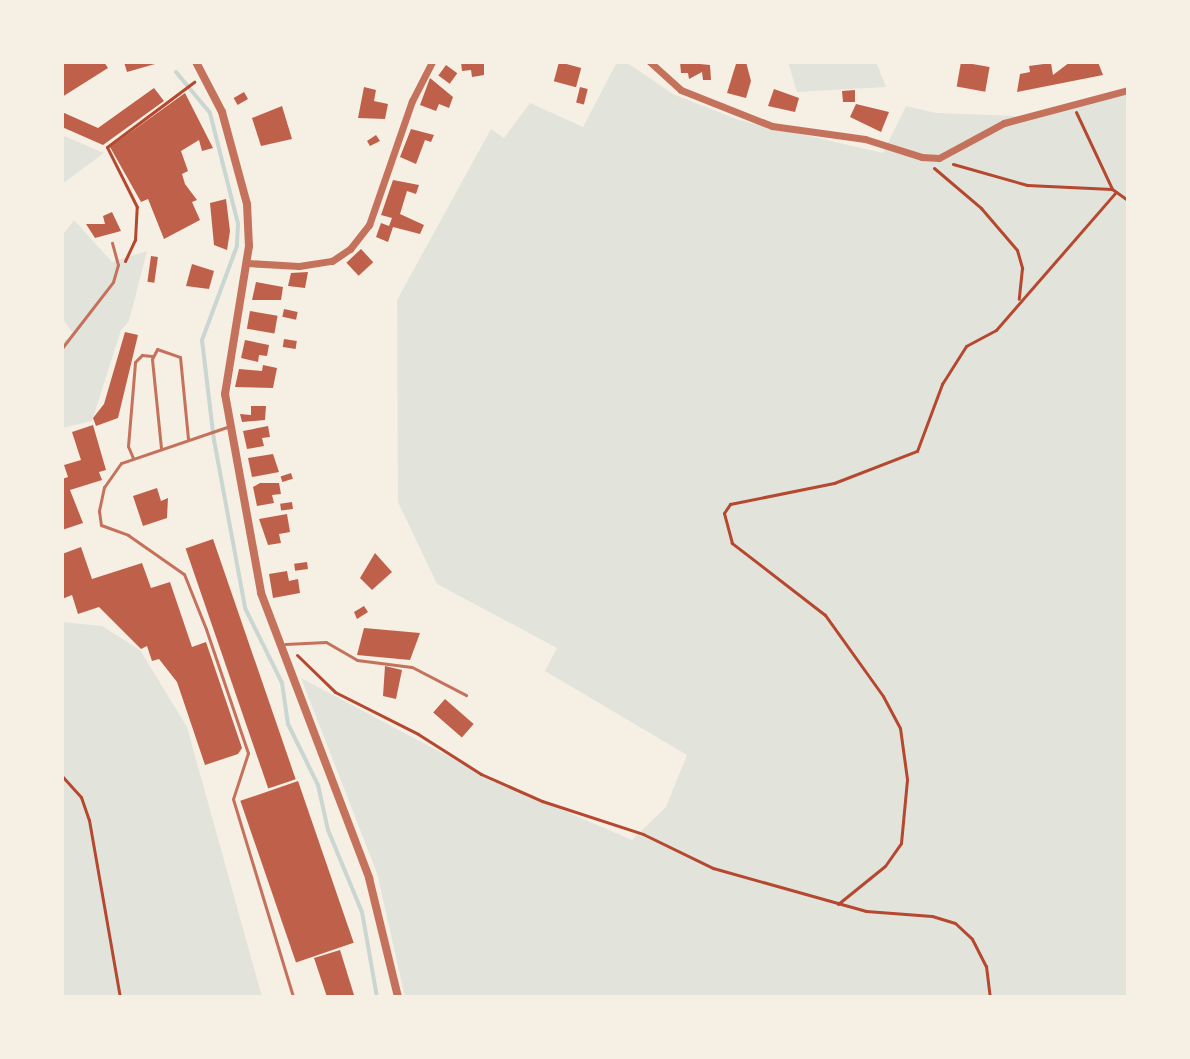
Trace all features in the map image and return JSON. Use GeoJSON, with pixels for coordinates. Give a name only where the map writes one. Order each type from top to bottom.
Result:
{"type":"FeatureCollection","features":[{"type":"Feature","properties":{"kind":"street"},"geometry":{"type":"LineString","coordinates":[[196,62],[222,112],[242,180],[250,229],[247,263],[225,373],[231,426],[261,593],[369,878],[398,997]]}},
{"type":"Feature","properties":{"kind":"street"},"geometry":{"type":"LineString","coordinates":[[247,263],[299,266],[332,261],[350,249],[369,225],[412,101],[432,62]]}},
{"type":"Feature","properties":{"kind":"street"},"geometry":{"type":"LineString","coordinates":[[650,62],[681,90],[772,126],[865,139],[922,157],[939,158],[1004,123],[1128,90]]}},
{"type":"Feature","properties":{"kind":"lane"},"geometry":{"type":"LineString","coordinates":[[62,348],[114,277],[118,265],[112,243]]}},
{"type":"Feature","properties":{"kind":"lane"},"geometry":{"type":"LineString","coordinates":[[161,448],[152,356],[157,349],[180,357],[188,439]]}},
{"type":"Feature","properties":{"kind":"lane"},"geometry":{"type":"LineString","coordinates":[[133,458],[128,446],[135,362],[142,355],[152,356]]}},
{"type":"Feature","properties":{"kind":"lane"},"geometry":{"type":"LineString","coordinates":[[231,426],[133,458],[117,467],[104,487],[101,525],[128,535],[184,574],[248,753],[233,799],[293,997]]}},
{"type":"Feature","properties":{"kind":"lane"},"geometry":{"type":"LineString","coordinates":[[281,646],[296,640],[326,642],[357,660],[412,667],[466,695]]}},
{"type":"Feature","properties":{"kind":"path"},"geometry":{"type":"LineString","coordinates":[[114,277],[135,240],[137,207],[107,147],[205,76]]}},
{"type":"Feature","properties":{"kind":"path"},"geometry":{"type":"LineString","coordinates":[[1072,105],[1114,190],[1128,200]]}},
{"type":"Feature","properties":{"kind":"path"},"geometry":{"type":"LineString","coordinates":[[922,157],[981,208],[1017,250],[1022,268],[1019,299]]}},
{"type":"Feature","properties":{"kind":"path"},"geometry":{"type":"LineString","coordinates":[[939,158],[1027,185],[1114,190]]}},
{"type":"Feature","properties":{"kind":"path"},"geometry":{"type":"LineString","coordinates":[[838,904],[885,866],[901,843],[907,779],[900,728],[832,624],[732,543],[724,513],[730,504],[834,483],[917,451],[942,384],[966,346],[996,330],[1114,190]]}},
{"type":"Feature","properties":{"kind":"path"},"geometry":{"type":"LineString","coordinates":[[286,657],[298,655],[335,692],[418,734],[481,774],[542,801],[643,834],[713,868],[838,904],[955,923],[972,939],[986,966],[990,997]]}},
{"type":"Feature","properties":{"kind":"path"},"geometry":{"type":"LineString","coordinates":[[62,776],[81,797],[89,820],[120,997]]}},
{"type":"Feature","properties":{"kind":"path"},"geometry":{"type":"LineString","coordinates":[[1114,997],[1128,996]]}},
{"type":"Feature","properties":{"kind":"shaded area"},"geometry":{"type":"Polygon","coordinates":[[[617,62],[626,62],[673,94],[739,120],[883,153],[906,106],[936,113],[1021,116],[1128,91],[1128,997],[405,997],[377,873],[301,678],[493,780],[632,840],[666,807],[687,755],[545,671],[557,648],[437,584],[398,502],[397,300],[491,129],[504,138],[530,103],[583,127],[617,62]]]}},
{"type":"Feature","properties":{"kind":"shaded area"},"geometry":{"type":"Polygon","coordinates":[[[788,62],[876,62],[886,87],[797,92],[788,62]]]}},
{"type":"Feature","properties":{"kind":"shaded area"},"geometry":{"type":"Polygon","coordinates":[[[62,135],[104,153],[62,184],[62,135]]]}},
{"type":"Feature","properties":{"kind":"shaded area"},"geometry":{"type":"Polygon","coordinates":[[[74,220],[112,262],[147,251],[129,321],[121,330],[92,421],[62,428],[62,342],[74,335],[62,318],[62,236],[74,220]]]}},
{"type":"Feature","properties":{"kind":"shaded area"},"geometry":{"type":"Polygon","coordinates":[[[62,622],[102,626],[140,650],[187,727],[262,997],[62,997],[62,622]]]}},
{"type":"Feature","properties":{"kind":"building"},"geometry":{"type":"Polygon","coordinates":[[[62,62],[104,62],[108,68],[62,97],[62,62]]]}},
{"type":"Feature","properties":{"kind":"building"},"geometry":{"type":"Polygon","coordinates":[[[124,62],[162,62],[127,72],[124,62]]]}},
{"type":"Feature","properties":{"kind":"building"},"geometry":{"type":"Polygon","coordinates":[[[461,62],[484,62],[484,75],[472,77],[471,70],[462,71],[461,62]]]}},
{"type":"Feature","properties":{"kind":"building"},"geometry":{"type":"Polygon","coordinates":[[[559,62],[581,68],[576,87],[554,81],[559,62]]]}},
{"type":"Feature","properties":{"kind":"building"},"geometry":{"type":"Polygon","coordinates":[[[680,62],[710,65],[711,80],[703,80],[702,72],[689,79],[688,73],[681,73],[680,62]]]}},
{"type":"Feature","properties":{"kind":"building"},"geometry":{"type":"Polygon","coordinates":[[[746,62],[751,81],[746,98],[727,93],[736,64],[746,62]]]}},
{"type":"Feature","properties":{"kind":"building"},"geometry":{"type":"Polygon","coordinates":[[[961,62],[990,67],[985,92],[957,87],[961,62]]]}},
{"type":"Feature","properties":{"kind":"building"},"geometry":{"type":"Polygon","coordinates":[[[1070,62],[1098,62],[1103,75],[1017,92],[1020,74],[1030,72],[1029,66],[1051,63],[1053,75],[1070,62]]]}},
{"type":"Feature","properties":{"kind":"building"},"geometry":{"type":"Polygon","coordinates":[[[446,65],[457,73],[450,84],[438,76],[446,65]]]}},
{"type":"Feature","properties":{"kind":"building"},"geometry":{"type":"Polygon","coordinates":[[[430,78],[453,97],[449,108],[439,104],[436,111],[420,105],[430,78]]]}},
{"type":"Feature","properties":{"kind":"building"},"geometry":{"type":"Polygon","coordinates":[[[364,87],[376,90],[374,101],[388,104],[385,119],[358,118],[364,87]]]}},
{"type":"Feature","properties":{"kind":"building"},"geometry":{"type":"Polygon","coordinates":[[[580,87],[588,89],[584,104],[576,103],[580,87]]]}},
{"type":"Feature","properties":{"kind":"building"},"geometry":{"type":"Polygon","coordinates":[[[154,88],[164,101],[103,145],[62,127],[62,112],[98,128],[154,88]]]}},
{"type":"Feature","properties":{"kind":"building"},"geometry":{"type":"Polygon","coordinates":[[[774,89],[799,98],[795,112],[768,106],[774,89]]]}},
{"type":"Feature","properties":{"kind":"building"},"geometry":{"type":"Polygon","coordinates":[[[855,90],[855,102],[843,102],[842,91],[855,90]]]}},
{"type":"Feature","properties":{"kind":"building"},"geometry":{"type":"Polygon","coordinates":[[[244,92],[248,99],[238,105],[234,98],[244,92]]]}},
{"type":"Feature","properties":{"kind":"building"},"geometry":{"type":"Polygon","coordinates":[[[185,93],[213,148],[202,151],[199,140],[181,151],[188,171],[182,174],[197,200],[192,202],[200,220],[164,239],[148,199],[141,202],[110,147],[185,93]]]}},
{"type":"Feature","properties":{"kind":"building"},"geometry":{"type":"Polygon","coordinates":[[[856,104],[889,112],[881,132],[850,117],[856,104]]]}},
{"type":"Feature","properties":{"kind":"building"},"geometry":{"type":"Polygon","coordinates":[[[282,106],[292,139],[261,146],[252,118],[282,106]]]}},
{"type":"Feature","properties":{"kind":"building"},"geometry":{"type":"Polygon","coordinates":[[[411,129],[434,135],[431,142],[425,140],[416,164],[400,157],[411,129]]]}},
{"type":"Feature","properties":{"kind":"building"},"geometry":{"type":"Polygon","coordinates":[[[376,135],[380,141],[370,146],[367,141],[376,135]]]}},
{"type":"Feature","properties":{"kind":"building"},"geometry":{"type":"Polygon","coordinates":[[[393,180],[419,185],[416,194],[407,191],[400,214],[424,225],[420,234],[393,227],[388,242],[376,237],[381,223],[389,226],[392,218],[381,215],[393,180]]]}},
{"type":"Feature","properties":{"kind":"building"},"geometry":{"type":"Polygon","coordinates":[[[226,199],[230,231],[227,250],[214,245],[210,203],[226,199]]]}},
{"type":"Feature","properties":{"kind":"building"},"geometry":{"type":"Polygon","coordinates":[[[112,212],[121,231],[95,238],[86,224],[105,224],[103,216],[112,212]]]}},
{"type":"Feature","properties":{"kind":"building"},"geometry":{"type":"Polygon","coordinates":[[[361,249],[373,262],[359,276],[346,263],[361,249]]]}},
{"type":"Feature","properties":{"kind":"building"},"geometry":{"type":"Polygon","coordinates":[[[151,256],[158,257],[154,283],[147,282],[151,256]]]}},
{"type":"Feature","properties":{"kind":"building"},"geometry":{"type":"Polygon","coordinates":[[[192,264],[214,271],[209,289],[186,286],[192,264]]]}},
{"type":"Feature","properties":{"kind":"building"},"geometry":{"type":"Polygon","coordinates":[[[308,272],[305,288],[288,286],[291,273],[308,272]]]}},
{"type":"Feature","properties":{"kind":"building"},"geometry":{"type":"Polygon","coordinates":[[[256,282],[283,287],[281,300],[252,300],[256,282]]]}},
{"type":"Feature","properties":{"kind":"building"},"geometry":{"type":"Polygon","coordinates":[[[284,309],[298,312],[296,320],[282,317],[284,309]]]}},
{"type":"Feature","properties":{"kind":"building"},"geometry":{"type":"Polygon","coordinates":[[[250,311],[278,316],[274,334],[247,329],[250,311]]]}},
{"type":"Feature","properties":{"kind":"building"},"geometry":{"type":"Polygon","coordinates":[[[125,332],[138,335],[118,418],[96,426],[93,418],[104,404],[125,332]]]}},
{"type":"Feature","properties":{"kind":"building"},"geometry":{"type":"Polygon","coordinates":[[[284,339],[297,341],[296,349],[283,347],[284,339]]]}},
{"type":"Feature","properties":{"kind":"building"},"geometry":{"type":"Polygon","coordinates":[[[245,340],[269,345],[267,356],[259,355],[258,362],[241,358],[245,340]]]}},
{"type":"Feature","properties":{"kind":"building"},"geometry":{"type":"Polygon","coordinates":[[[263,365],[277,368],[273,388],[235,387],[239,369],[262,371],[263,365]]]}},
{"type":"Feature","properties":{"kind":"building"},"geometry":{"type":"Polygon","coordinates":[[[251,406],[266,406],[265,420],[242,422],[240,414],[251,415],[251,406]]]}},
{"type":"Feature","properties":{"kind":"building"},"geometry":{"type":"Polygon","coordinates":[[[93,425],[106,470],[99,472],[102,480],[70,490],[83,523],[62,530],[62,479],[68,477],[64,465],[81,460],[72,432],[93,425]]]}},
{"type":"Feature","properties":{"kind":"building"},"geometry":{"type":"Polygon","coordinates":[[[268,426],[270,437],[262,438],[264,446],[247,449],[243,431],[268,426]]]}},
{"type":"Feature","properties":{"kind":"building"},"geometry":{"type":"Polygon","coordinates":[[[273,454],[279,472],[252,477],[248,458],[273,454]]]}},
{"type":"Feature","properties":{"kind":"building"},"geometry":{"type":"Polygon","coordinates":[[[291,473],[293,479],[282,482],[281,476],[291,473]]]}},
{"type":"Feature","properties":{"kind":"building"},"geometry":{"type":"Polygon","coordinates":[[[260,483],[279,483],[281,494],[272,495],[274,503],[257,506],[253,487],[260,483]]]}},
{"type":"Feature","properties":{"kind":"building"},"geometry":{"type":"Polygon","coordinates":[[[157,488],[161,501],[168,498],[167,518],[143,526],[133,496],[157,488]]]}},
{"type":"Feature","properties":{"kind":"building"},"geometry":{"type":"Polygon","coordinates":[[[292,502],[293,509],[281,511],[280,504],[292,502]]]}},
{"type":"Feature","properties":{"kind":"building"},"geometry":{"type":"Polygon","coordinates":[[[287,514],[290,532],[279,534],[281,543],[268,545],[259,519],[287,514]]]}},
{"type":"Feature","properties":{"kind":"building"},"geometry":{"type":"Polygon","coordinates":[[[213,539],[296,779],[268,789],[186,548],[213,539]]]}},
{"type":"Feature","properties":{"kind":"building"},"geometry":{"type":"Polygon","coordinates":[[[81,547],[92,579],[142,563],[151,588],[170,582],[192,647],[206,642],[242,748],[238,754],[205,765],[177,682],[159,659],[152,661],[147,646],[141,649],[99,607],[78,614],[72,595],[62,599],[62,554],[81,547]]]}},
{"type":"Feature","properties":{"kind":"building"},"geometry":{"type":"Polygon","coordinates":[[[375,553],[392,572],[372,590],[360,578],[375,553]]]}},
{"type":"Feature","properties":{"kind":"building"},"geometry":{"type":"Polygon","coordinates":[[[307,562],[308,569],[295,571],[294,564],[307,562]]]}},
{"type":"Feature","properties":{"kind":"building"},"geometry":{"type":"Polygon","coordinates":[[[287,571],[289,581],[298,579],[300,593],[273,598],[269,574],[287,571]]]}},
{"type":"Feature","properties":{"kind":"building"},"geometry":{"type":"Polygon","coordinates":[[[364,606],[368,612],[357,619],[354,612],[364,606]]]}},
{"type":"Feature","properties":{"kind":"building"},"geometry":{"type":"Polygon","coordinates":[[[364,628],[420,633],[410,660],[357,655],[364,628]]]}},
{"type":"Feature","properties":{"kind":"building"},"geometry":{"type":"Polygon","coordinates":[[[385,666],[402,670],[396,699],[383,696],[385,666]]]}},
{"type":"Feature","properties":{"kind":"building"},"geometry":{"type":"Polygon","coordinates":[[[445,699],[474,724],[462,738],[433,713],[445,699]]]}},
{"type":"Feature","properties":{"kind":"building"},"geometry":{"type":"Polygon","coordinates":[[[298,781],[354,943],[296,963],[240,801],[298,781]]]}},
{"type":"Feature","properties":{"kind":"building"},"geometry":{"type":"Polygon","coordinates":[[[340,950],[354,995],[327,997],[314,958],[340,950]]]}},
{"type":"Feature","properties":{"kind":"waterway"},"geometry":{"type":"LineString","coordinates":[[176,72],[210,113],[238,224],[237,246],[202,340],[214,440],[245,608],[282,683],[288,724],[318,785],[328,830],[362,912],[377,997]]}}]}
